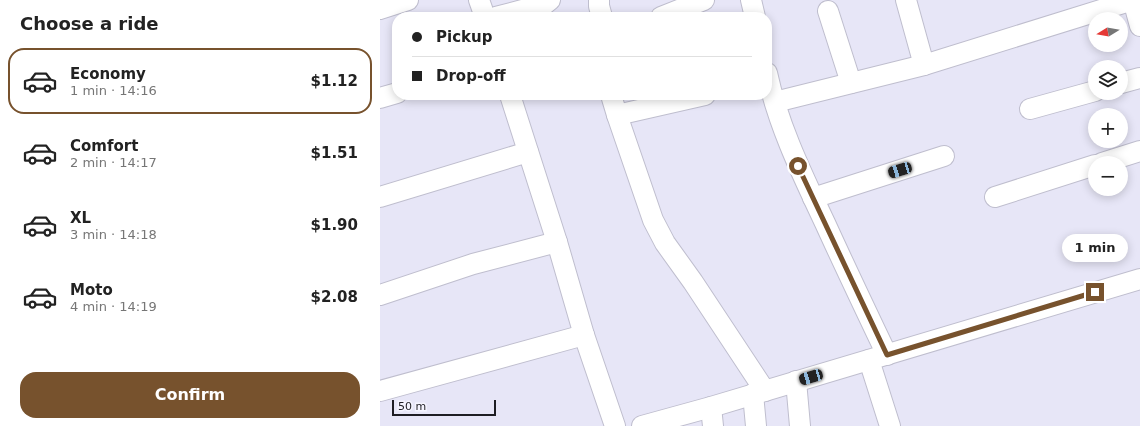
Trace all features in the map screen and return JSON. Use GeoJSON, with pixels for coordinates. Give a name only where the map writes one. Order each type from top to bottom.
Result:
{"type":"FeatureCollection","features":[{"type":"Feature","properties":{"kind":"street"},"geometry":{"type":"LineString","coordinates":[[380,9],[408,0]]}},
{"type":"Feature","properties":{"kind":"street"},"geometry":{"type":"LineString","coordinates":[[479,0],[483,12]]}},
{"type":"Feature","properties":{"kind":"street"},"geometry":{"type":"LineString","coordinates":[[515,12],[545,4],[550,0]]}},
{"type":"Feature","properties":{"kind":"street"},"geometry":{"type":"LineString","coordinates":[[599,0],[601,12]]}},
{"type":"Feature","properties":{"kind":"street"},"geometry":{"type":"LineString","coordinates":[[751,0],[754,12]]}},
{"type":"Feature","properties":{"kind":"street"},"geometry":{"type":"LineString","coordinates":[[906,0],[924,65]]}},
{"type":"Feature","properties":{"kind":"street"},"geometry":{"type":"LineString","coordinates":[[774,102],[924,65],[1133,0],[1140,26]]}},
{"type":"Feature","properties":{"kind":"street"},"geometry":{"type":"LineString","coordinates":[[672,12],[700,1]]}},
{"type":"Feature","properties":{"kind":"street"},"geometry":{"type":"LineString","coordinates":[[828,11],[850,83]]}},
{"type":"Feature","properties":{"kind":"street"},"geometry":{"type":"LineString","coordinates":[[1128,81],[1140,78]]}},
{"type":"Feature","properties":{"kind":"street"},"geometry":{"type":"LineString","coordinates":[[1030,109],[1088,92]]}},
{"type":"Feature","properties":{"kind":"street"},"geometry":{"type":"LineString","coordinates":[[380,98],[392,94]]}},
{"type":"Feature","properties":{"kind":"street"},"geometry":{"type":"LineString","coordinates":[[772,94],[784,130],[878,357],[890,426]]}},
{"type":"Feature","properties":{"kind":"street"},"geometry":{"type":"LineString","coordinates":[[512,100],[557,242],[584,335],[615,426]]}},
{"type":"Feature","properties":{"kind":"street"},"geometry":{"type":"LineString","coordinates":[[612,100],[653,220],[665,243],[693,282],[759,392],[756,426]]}},
{"type":"Feature","properties":{"kind":"street"},"geometry":{"type":"LineString","coordinates":[[617,115],[683,100]]}},
{"type":"Feature","properties":{"kind":"street"},"geometry":{"type":"LineString","coordinates":[[1124,156],[1140,151]]}},
{"type":"Feature","properties":{"kind":"street"},"geometry":{"type":"LineString","coordinates":[[380,197],[528,152]]}},
{"type":"Feature","properties":{"kind":"street"},"geometry":{"type":"LineString","coordinates":[[813,198],[944,156]]}},
{"type":"Feature","properties":{"kind":"street"},"geometry":{"type":"LineString","coordinates":[[996,197],[1088,167]]}},
{"type":"Feature","properties":{"kind":"street"},"geometry":{"type":"LineString","coordinates":[[380,294],[473,264],[557,242]]}},
{"type":"Feature","properties":{"kind":"street"},"geometry":{"type":"LineString","coordinates":[[642,426],[712,416],[759,392],[1140,279]]}},
{"type":"Feature","properties":{"kind":"street"},"geometry":{"type":"LineString","coordinates":[[380,391],[584,335]]}},
{"type":"Feature","properties":{"kind":"street"},"geometry":{"type":"LineString","coordinates":[[796,381],[800,426]]}},
{"type":"Feature","properties":{"kind":"route"},"geometry":{"type":"LineString","coordinates":[[798,166],[887,355],[1095,292]]}}]}
